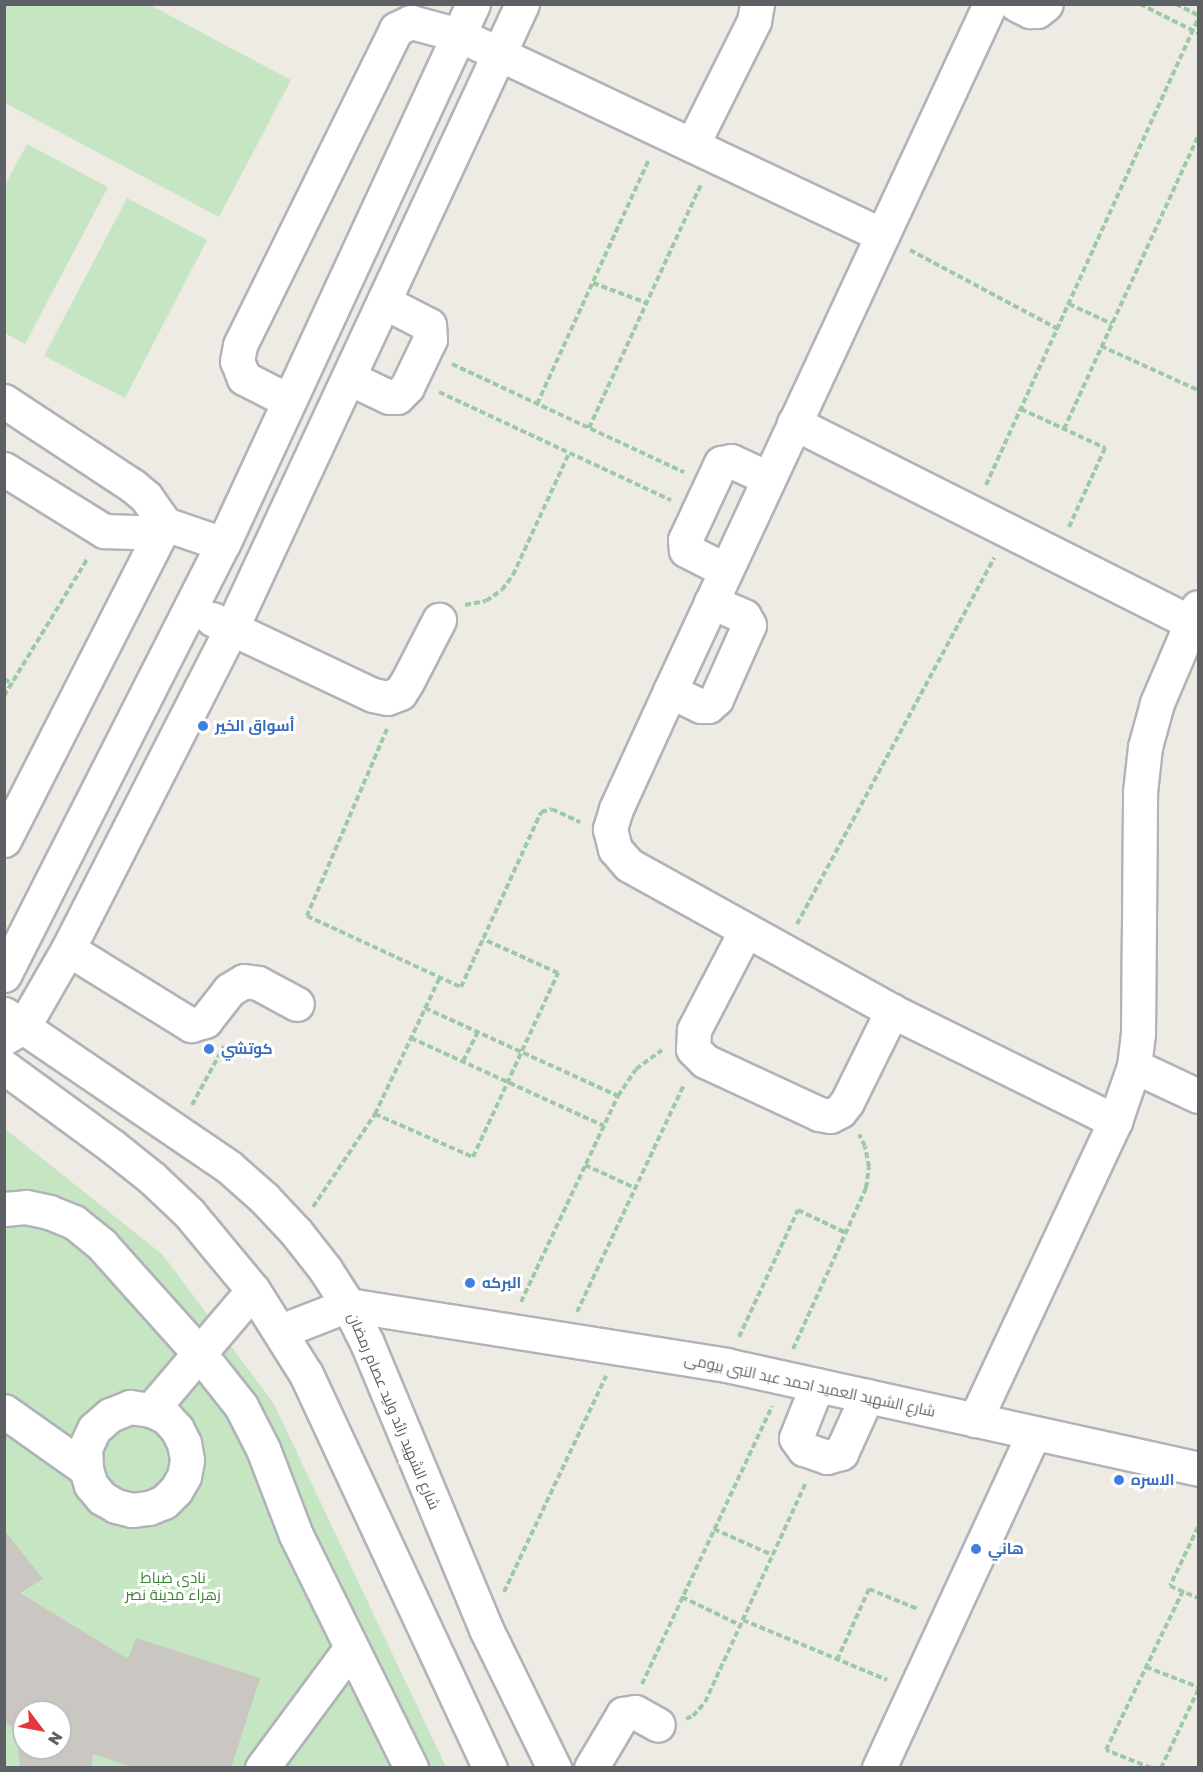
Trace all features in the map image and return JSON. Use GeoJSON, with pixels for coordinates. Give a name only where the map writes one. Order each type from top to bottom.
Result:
{"type":"FeatureCollection","features":[{"type":"Feature","properties":{"kind":"street"},"geometry":{"type":"LineString","coordinates":[[4,975],[223,544],[473,4]]}},
{"type":"Feature","properties":{"kind":"street"},"geometry":{"type":"LineString","coordinates":[[11,1027],[68,949],[231,628],[522,4]]}},
{"type":"Feature","properties":{"kind":"street"},"geometry":{"type":"LineString","coordinates":[[703,151],[754,21],[757,4]]}},
{"type":"Feature","properties":{"kind":"street"},"geometry":{"type":"LineString","coordinates":[[990,4],[725,570],[616,808],[610,829],[615,849],[629,865],[892,1011],[1115,1121]]}},
{"type":"Feature","properties":{"kind":"street"},"geometry":{"type":"LineString","coordinates":[[1016,4],[1030,11],[1037,10],[1046,4]]}},
{"type":"Feature","properties":{"kind":"street"},"geometry":{"type":"LineString","coordinates":[[289,401],[244,378],[237,362],[240,345],[396,30],[411,22],[459,36],[882,235]]}},
{"type":"Feature","properties":{"kind":"street"},"geometry":{"type":"LineString","coordinates":[[349,378],[389,397],[397,397],[403,393],[417,365],[431,332],[429,325],[384,302]]}},
{"type":"Feature","properties":{"kind":"street"},"geometry":{"type":"LineString","coordinates":[[4,401],[133,486],[146,497],[165,525]]}},
{"type":"Feature","properties":{"kind":"street"},"geometry":{"type":"LineString","coordinates":[[794,423],[1056,555],[1195,615],[1157,703],[1145,747],[1140,792],[1138,1034],[1134,1066],[1115,1121],[975,1420]]}},
{"type":"Feature","properties":{"kind":"street"},"geometry":{"type":"LineString","coordinates":[[725,570],[686,550],[685,540],[704,498],[721,463],[726,461],[768,478]]}},
{"type":"Feature","properties":{"kind":"street"},"geometry":{"type":"LineString","coordinates":[[4,468],[104,531],[141,532],[165,525],[223,544]]}},
{"type":"Feature","properties":{"kind":"street"},"geometry":{"type":"LineString","coordinates":[[4,840],[165,525]]}},
{"type":"Feature","properties":{"kind":"street"},"geometry":{"type":"LineString","coordinates":[[670,691],[702,706],[708,706],[716,699],[749,625],[744,616],[711,602]]}},
{"type":"Feature","properties":{"kind":"street"},"geometry":{"type":"LineString","coordinates":[[191,609],[373,695],[387,699],[400,693],[439,620]]}},
{"type":"Feature","properties":{"kind":"street"},"geometry":{"type":"LineString","coordinates":[[746,930],[694,1048],[819,1114],[830,1116],[840,1111],[892,1011]]}},
{"type":"Feature","properties":{"kind":"street"},"geometry":{"type":"LineString","coordinates":[[68,949],[191,1025],[205,1021],[229,990],[244,981],[258,983],[297,1004]]}},
{"type":"Feature","properties":{"kind":"street","name":"شارع الشهيد رائد وليد عصام رمضان"},"geometry":{"type":"LineString","coordinates":[[11,1027],[178,1132],[229,1167],[264,1198],[296,1232],[348,1305],[367,1343],[486,1629],[554,1767]]}},
{"type":"Feature","properties":{"kind":"street"},"geometry":{"type":"LineString","coordinates":[[1134,1066],[1198,1096]]}},
{"type":"Feature","properties":{"kind":"street"},"geometry":{"type":"LineString","coordinates":[[4,1067],[152,1178],[189,1213],[253,1290],[281,1331],[328,1418],[490,1767]]}},
{"type":"Feature","properties":{"kind":"street"},"geometry":{"type":"LineString","coordinates":[[4,1209],[26,1207],[49,1212],[74,1222],[102,1245],[199,1353],[241,1406],[263,1449],[296,1535],[350,1649],[411,1767]]}},
{"type":"Feature","properties":{"kind":"street"},"geometry":{"type":"LineString","coordinates":[[151,1410],[253,1290]]}},
{"type":"Feature","properties":{"kind":"street"},"geometry":{"type":"LineString","coordinates":[[281,1331],[348,1305]]}},
{"type":"Feature","properties":{"kind":"street","name":"شارع الشهيد العميد احمد عبد النبى بيومى"},"geometry":{"type":"LineString","coordinates":[[348,1305],[726,1365],[1198,1469]]}},
{"type":"Feature","properties":{"kind":"street"},"geometry":{"type":"LineString","coordinates":[[817,1385],[796,1438],[804,1449],[818,1454],[834,1457],[841,1453],[867,1396]]}},
{"type":"Feature","properties":{"kind":"street"},"geometry":{"type":"LineString","coordinates":[[130,1407],[151,1410],[166,1417],[177,1429],[184,1443],[187,1460],[184,1476],[176,1491],[164,1502],[149,1508],[132,1510],[116,1506],[102,1498],[91,1485],[86,1469],[86,1448],[94,1429],[110,1414],[130,1407]]}},
{"type":"Feature","properties":{"kind":"street"},"geometry":{"type":"LineString","coordinates":[[4,1411],[86,1469]]}},
{"type":"Feature","properties":{"kind":"street"},"geometry":{"type":"LineString","coordinates":[[879,1767],[1034,1433]]}},
{"type":"Feature","properties":{"kind":"street"},"geometry":{"type":"LineString","coordinates":[[262,1767],[350,1649]]}},
{"type":"Feature","properties":{"kind":"street"},"geometry":{"type":"LineString","coordinates":[[591,1767],[620,1719],[644,1718]]}},
{"type":"Feature","properties":{"kind":"path"},"geometry":{"type":"LineString","coordinates":[[1140,4],[1198,33]]}},
{"type":"Feature","properties":{"kind":"path"},"geometry":{"type":"LineString","coordinates":[[974,513],[1193,30],[1198,17],[1176,4]]}},
{"type":"Feature","properties":{"kind":"path"},"geometry":{"type":"LineString","coordinates":[[537,404],[662,131]]}},
{"type":"Feature","properties":{"kind":"path"},"geometry":{"type":"LineString","coordinates":[[1064,429],[1198,136]]}},
{"type":"Feature","properties":{"kind":"path"},"geometry":{"type":"LineString","coordinates":[[589,428],[646,303],[703,151]]}},
{"type":"Feature","properties":{"kind":"path"},"geometry":{"type":"LineString","coordinates":[[882,235],[1058,329]]}},
{"type":"Feature","properties":{"kind":"path"},"geometry":{"type":"LineString","coordinates":[[592,283],[646,303]]}},
{"type":"Feature","properties":{"kind":"path"},"geometry":{"type":"LineString","coordinates":[[1069,304],[1112,324]]}},
{"type":"Feature","properties":{"kind":"path"},"geometry":{"type":"LineString","coordinates":[[1101,346],[1198,390]]}},
{"type":"Feature","properties":{"kind":"path"},"geometry":{"type":"LineString","coordinates":[[417,365],[537,404],[589,428],[704,498]]}},
{"type":"Feature","properties":{"kind":"path"},"geometry":{"type":"LineString","coordinates":[[417,365],[569,453],[704,498]]}},
{"type":"Feature","properties":{"kind":"path"},"geometry":{"type":"LineString","coordinates":[[1021,409],[1105,448],[1056,555]]}},
{"type":"Feature","properties":{"kind":"path"},"geometry":{"type":"LineString","coordinates":[[439,620],[468,604],[486,601],[502,590],[513,575],[569,453]]}},
{"type":"Feature","properties":{"kind":"path"},"geometry":{"type":"LineString","coordinates":[[4,696],[104,531]]}},
{"type":"Feature","properties":{"kind":"path"},"geometry":{"type":"LineString","coordinates":[[783,950],[1009,531]]}},
{"type":"Feature","properties":{"kind":"path"},"geometry":{"type":"LineString","coordinates":[[4,679],[13,684]]}},
{"type":"Feature","properties":{"kind":"path"},"geometry":{"type":"LineString","coordinates":[[387,699],[392,710],[390,721],[307,916],[461,987],[541,812],[552,809],[590,826],[610,829]]}},
{"type":"Feature","properties":{"kind":"path"},"geometry":{"type":"LineString","coordinates":[[375,1114],[473,1157],[558,973],[483,939]]}},
{"type":"Feature","properties":{"kind":"path"},"geometry":{"type":"LineString","coordinates":[[296,1232],[375,1114],[440,977]]}},
{"type":"Feature","properties":{"kind":"path"},"geometry":{"type":"LineString","coordinates":[[425,1008],[618,1096]]}},
{"type":"Feature","properties":{"kind":"path"},"geometry":{"type":"LineString","coordinates":[[463,1061],[478,1031]]}},
{"type":"Feature","properties":{"kind":"path"},"geometry":{"type":"LineString","coordinates":[[411,1038],[604,1126]]}},
{"type":"Feature","properties":{"kind":"path"},"geometry":{"type":"LineString","coordinates":[[178,1132],[226,1042]]}},
{"type":"Feature","properties":{"kind":"path"},"geometry":{"type":"LineString","coordinates":[[508,1330],[618,1096],[636,1069],[661,1050],[694,1048],[635,1188],[564,1339]]}},
{"type":"Feature","properties":{"kind":"path"},"geometry":{"type":"LineString","coordinates":[[818,1454],[705,1702],[693,1716],[676,1724],[644,1718],[682,1597],[866,1188],[869,1167],[865,1146],[855,1127],[840,1111]]}},
{"type":"Feature","properties":{"kind":"path"},"geometry":{"type":"LineString","coordinates":[[585,1165],[635,1188]]}},
{"type":"Feature","properties":{"kind":"path"},"geometry":{"type":"LineString","coordinates":[[726,1365],[798,1210],[846,1233]]}},
{"type":"Feature","properties":{"kind":"path"},"geometry":{"type":"LineString","coordinates":[[486,1629],[620,1349]]}},
{"type":"Feature","properties":{"kind":"path"},"geometry":{"type":"LineString","coordinates":[[1198,1527],[1170,1586],[1198,1598]]}},
{"type":"Feature","properties":{"kind":"path"},"geometry":{"type":"LineString","coordinates":[[714,1529],[772,1555]]}},
{"type":"Feature","properties":{"kind":"path"},"geometry":{"type":"LineString","coordinates":[[837,1659],[869,1589],[946,1621]]}},
{"type":"Feature","properties":{"kind":"path"},"geometry":{"type":"LineString","coordinates":[[1151,1767],[1106,1750],[1183,1591]]}},
{"type":"Feature","properties":{"kind":"path"},"geometry":{"type":"LineString","coordinates":[[682,1597],[913,1691]]}},
{"type":"Feature","properties":{"kind":"path"},"geometry":{"type":"LineString","coordinates":[[1146,1667],[1198,1689],[1161,1767]]}},
{"type":"Feature","properties":{"kind":"green space"},"geometry":{"type":"Polygon","coordinates":[[[4,5],[150,5],[291,80],[219,217],[5,103],[4,5]]]}},
{"type":"Feature","properties":{"kind":"green space"},"geometry":{"type":"Polygon","coordinates":[[[27,144],[108,187],[25,344],[5,333],[4,187],[27,144]]]}},
{"type":"Feature","properties":{"kind":"green space"},"geometry":{"type":"Polygon","coordinates":[[[127,198],[207,240],[125,398],[44,356],[127,198]]]}},
{"type":"Feature","properties":{"kind":"green space","name":"نادى ضباط زهراء مدينة نصر"},"geometry":{"type":"Polygon","coordinates":[[[4,1128],[163,1255],[274,1404],[446,1767],[5,1767],[4,1128]]]}},
{"type":"Feature","properties":{"kind":"building"},"geometry":{"type":"Polygon","coordinates":[[[4,1530],[43,1579],[20,1593],[128,1659],[136,1638],[260,1678],[231,1768],[135,1768],[93,1754],[91,1768],[20,1768],[19,1760],[72,1760],[72,1700],[12,1700],[12,1727],[4,1722],[4,1530]]]}},
{"type":"Feature","properties":{"kind":"place","name":"أسواق الخير"},"geometry":{"type":"Point","coordinates":[203,726]}},
{"type":"Feature","properties":{"kind":"place","name":"كوتشي"},"geometry":{"type":"Point","coordinates":[209,1049]}},
{"type":"Feature","properties":{"kind":"place","name":"البركه"},"geometry":{"type":"Point","coordinates":[470,1283]}},
{"type":"Feature","properties":{"kind":"place","name":"الاسره"},"geometry":{"type":"Point","coordinates":[1119,1480]}},
{"type":"Feature","properties":{"kind":"place","name":"هاني"},"geometry":{"type":"Point","coordinates":[976,1549]}}]}
